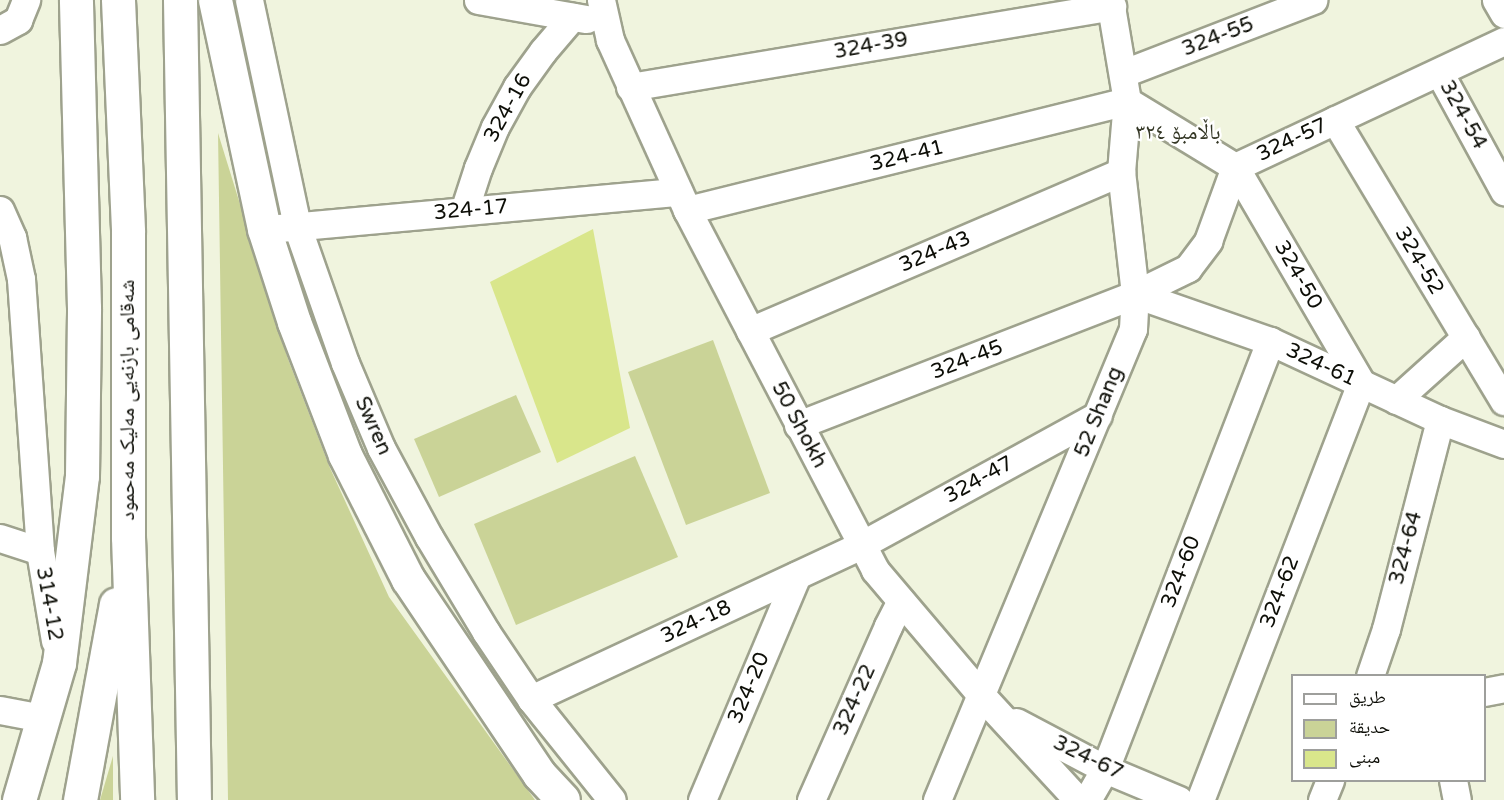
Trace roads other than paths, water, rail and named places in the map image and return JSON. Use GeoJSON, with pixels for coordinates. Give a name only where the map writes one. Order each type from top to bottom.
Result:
{"type":"FeatureCollection","features":[{"type":"Feature","properties":{"kind":"main road"},"geometry":{"type":"LineString","coordinates":[[19,800],[59,663],[82,476],[84,308],[76,0]]}},
{"type":"Feature","properties":{"kind":"main road"},"geometry":{"type":"LineString","coordinates":[[96,0],[122,110]]}},
{"type":"Feature","properties":{"kind":"main road","name":"شەقامی بازنەیی مەلیک مەحمود"},"geometry":{"type":"LineString","coordinates":[[118,0],[128,232],[128,537],[137,800]]}},
{"type":"Feature","properties":{"kind":"main road"},"geometry":{"type":"LineString","coordinates":[[180,0],[194,800]]}},
{"type":"Feature","properties":{"kind":"main road"},"geometry":{"type":"LineString","coordinates":[[215,0],[264,229],[294,322],[345,455],[408,579],[539,774],[563,800]]}},
{"type":"Feature","properties":{"kind":"main road"},"geometry":{"type":"LineString","coordinates":[[80,800],[86,782],[128,537]]}},
{"type":"Feature","properties":{"kind":"street"},"geometry":{"type":"LineString","coordinates":[[0,30],[18,20],[26,0]]}},
{"type":"Feature","properties":{"kind":"street","name":"Swren"},"geometry":{"type":"LineString","coordinates":[[249,0],[297,226],[345,363],[381,448],[429,537],[486,632],[531,699],[612,800]]}},
{"type":"Feature","properties":{"kind":"street"},"geometry":{"type":"LineString","coordinates":[[478,0],[572,17],[603,11]]}},
{"type":"Feature","properties":{"kind":"street","name":"324-55"},"geometry":{"type":"LineString","coordinates":[[1124,73],[1313,0]]}},
{"type":"Feature","properties":{"kind":"street"},"geometry":{"type":"LineString","coordinates":[[1496,0],[1504,14]]}},
{"type":"Feature","properties":{"kind":"street","name":"52 Shang"},"geometry":{"type":"LineString","coordinates":[[937,800],[990,704],[1098,415],[1133,329],[1136,294],[1121,172],[1127,101],[1111,3]]}},
{"type":"Feature","properties":{"kind":"street","name":"324-39"},"geometry":{"type":"LineString","coordinates":[[630,87],[1111,3]]}},
{"type":"Feature","properties":{"kind":"street","name":"50 Shokh"},"geometry":{"type":"LineString","coordinates":[[603,11],[630,87],[682,201],[875,570],[990,704],[1078,800]]}},
{"type":"Feature","properties":{"kind":"street","name":"324-16"},"geometry":{"type":"LineString","coordinates":[[464,211],[478,168],[506,107],[543,51],[572,17]]}},
{"type":"Feature","properties":{"kind":"street","name":"324-57"},"geometry":{"type":"LineString","coordinates":[[1136,294],[1188,268],[1208,241],[1235,167],[1504,41]]}},
{"type":"Feature","properties":{"kind":"street","name":"324-54"},"geometry":{"type":"LineString","coordinates":[[1439,72],[1504,190]]}},
{"type":"Feature","properties":{"kind":"street"},"geometry":{"type":"LineString","coordinates":[[1127,101],[1235,167]]}},
{"type":"Feature","properties":{"kind":"street","name":"324-41"},"geometry":{"type":"LineString","coordinates":[[682,201],[1127,101]]}},
{"type":"Feature","properties":{"kind":"street","name":"324-52"},"geometry":{"type":"LineString","coordinates":[[1335,120],[1504,401]]}},
{"type":"Feature","properties":{"kind":"street","name":"324-50"},"geometry":{"type":"LineString","coordinates":[[1235,167],[1361,383]]}},
{"type":"Feature","properties":{"kind":"street","name":"324-43"},"geometry":{"type":"LineString","coordinates":[[750,331],[1121,172]]}},
{"type":"Feature","properties":{"kind":"street","name":"324-17"},"geometry":{"type":"LineString","coordinates":[[264,229],[464,211],[682,201]]}},
{"type":"Feature","properties":{"kind":"street"},"geometry":{"type":"LineString","coordinates":[[0,210],[12,237],[21,279],[40,551]]}},
{"type":"Feature","properties":{"kind":"street","name":"324-61"},"geometry":{"type":"LineString","coordinates":[[1136,294],[1270,341],[1440,420],[1504,444]]}},
{"type":"Feature","properties":{"kind":"street","name":"324-45"},"geometry":{"type":"LineString","coordinates":[[798,425],[1136,294]]}},
{"type":"Feature","properties":{"kind":"street"},"geometry":{"type":"LineString","coordinates":[[1396,400],[1466,338]]}},
{"type":"Feature","properties":{"kind":"street","name":"324-60"},"geometry":{"type":"LineString","coordinates":[[1087,800],[1106,769],[1270,341]]}},
{"type":"Feature","properties":{"kind":"street","name":"324-62"},"geometry":{"type":"LineString","coordinates":[[1200,800],[1361,383]]}},
{"type":"Feature","properties":{"kind":"street","name":"324-47"},"geometry":{"type":"LineString","coordinates":[[861,545],[1098,415]]}},
{"type":"Feature","properties":{"kind":"street","name":"324-64"},"geometry":{"type":"LineString","coordinates":[[1370,674],[1386,629],[1440,420]]}},
{"type":"Feature","properties":{"kind":"street","name":"314-12"},"geometry":{"type":"LineString","coordinates":[[0,538],[40,551],[59,663]]}},
{"type":"Feature","properties":{"kind":"street","name":"324-18"},"geometry":{"type":"LineString","coordinates":[[531,699],[861,545]]}},
{"type":"Feature","properties":{"kind":"street","name":"324-20"},"geometry":{"type":"LineString","coordinates":[[702,800],[797,575]]}},
{"type":"Feature","properties":{"kind":"street","name":"324-22"},"geometry":{"type":"LineString","coordinates":[[811,800],[888,626],[902,601]]}},
{"type":"Feature","properties":{"kind":"street"},"geometry":{"type":"LineString","coordinates":[[1486,692],[1504,688]]}},
{"type":"Feature","properties":{"kind":"street","name":"324-67"},"geometry":{"type":"LineString","coordinates":[[990,704],[1106,769],[1179,800]]}},
{"type":"Feature","properties":{"kind":"street"},"geometry":{"type":"LineString","coordinates":[[0,710],[42,718]]}},
{"type":"Feature","properties":{"kind":"street"},"geometry":{"type":"LineString","coordinates":[[1322,800],[1329,782]]}},
{"type":"Feature","properties":{"kind":"street"},"geometry":{"type":"LineString","coordinates":[[1454,782],[1457,800]]}},
{"type":"Feature","properties":{"kind":"district","name":"باڵامبۆ ٣٢٤"},"geometry":{"type":"Point","coordinates":[1178,133]}}]}
